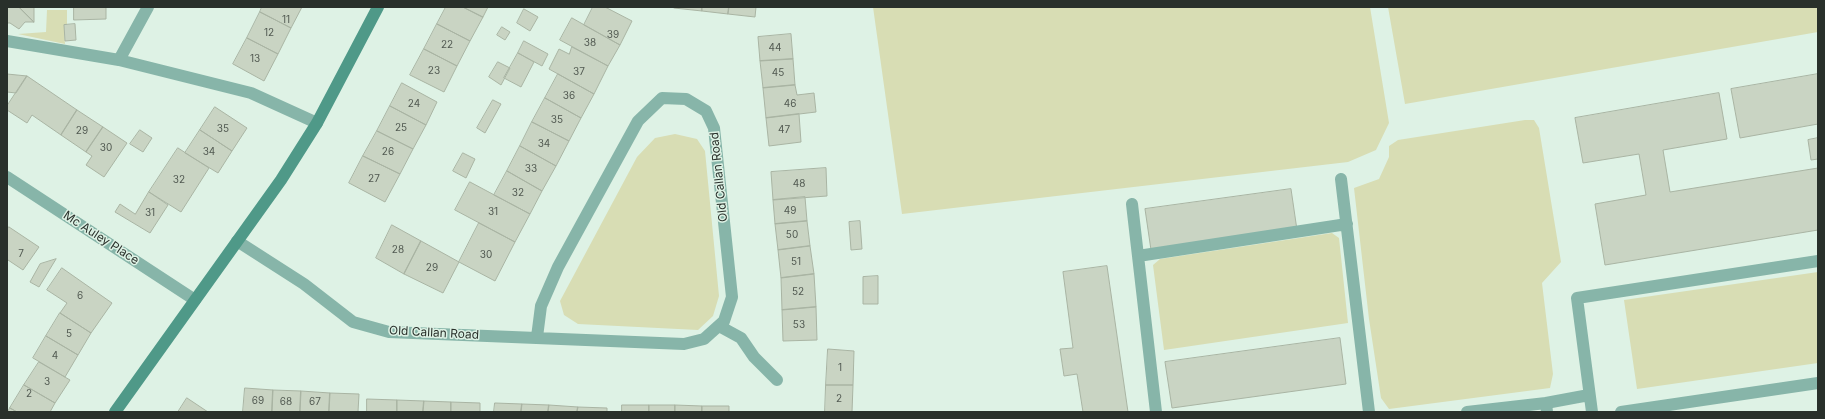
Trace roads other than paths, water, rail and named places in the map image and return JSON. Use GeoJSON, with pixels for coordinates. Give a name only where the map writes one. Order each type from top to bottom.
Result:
{"type":"FeatureCollection","features":[{"type":"Feature","properties":{"kind":"street"},"geometry":{"type":"LineString","coordinates":[[119,60],[148,7]]}},
{"type":"Feature","properties":{"kind":"street"},"geometry":{"type":"LineString","coordinates":[[115,412],[280,180],[317,123],[378,7]]}},
{"type":"Feature","properties":{"kind":"street"},"geometry":{"type":"LineString","coordinates":[[7,41],[119,60],[251,93],[317,123]]}},
{"type":"Feature","properties":{"kind":"street","name":"Old Callan Road"},"geometry":{"type":"LineString","coordinates":[[237,241],[304,284],[353,322],[389,332],[684,344],[704,339],[724,321],[732,297],[714,128],[706,111],[686,99],[662,98],[638,121],[558,267],[541,306],[537,337]]}},
{"type":"Feature","properties":{"kind":"street","name":"Mc Auley Place"},"geometry":{"type":"LineString","coordinates":[[7,177],[195,300]]}},
{"type":"Feature","properties":{"kind":"street"},"geometry":{"type":"LineString","coordinates":[[1341,179],[1369,412]]}},
{"type":"Feature","properties":{"kind":"street"},"geometry":{"type":"LineString","coordinates":[[1132,204],[1156,412]]}},
{"type":"Feature","properties":{"kind":"street"},"geometry":{"type":"LineString","coordinates":[[1138,256],[1347,224]]}},
{"type":"Feature","properties":{"kind":"street"},"geometry":{"type":"LineString","coordinates":[[1592,412],[1577,298],[1818,261]]}},
{"type":"Feature","properties":{"kind":"street"},"geometry":{"type":"LineString","coordinates":[[719,326],[741,338],[754,356],[777,380]]}},
{"type":"Feature","properties":{"kind":"street"},"geometry":{"type":"LineString","coordinates":[[1621,412],[1818,383]]}},
{"type":"Feature","properties":{"kind":"street"},"geometry":{"type":"LineString","coordinates":[[1466,412],[1547,407],[1589,395]]}}]}
